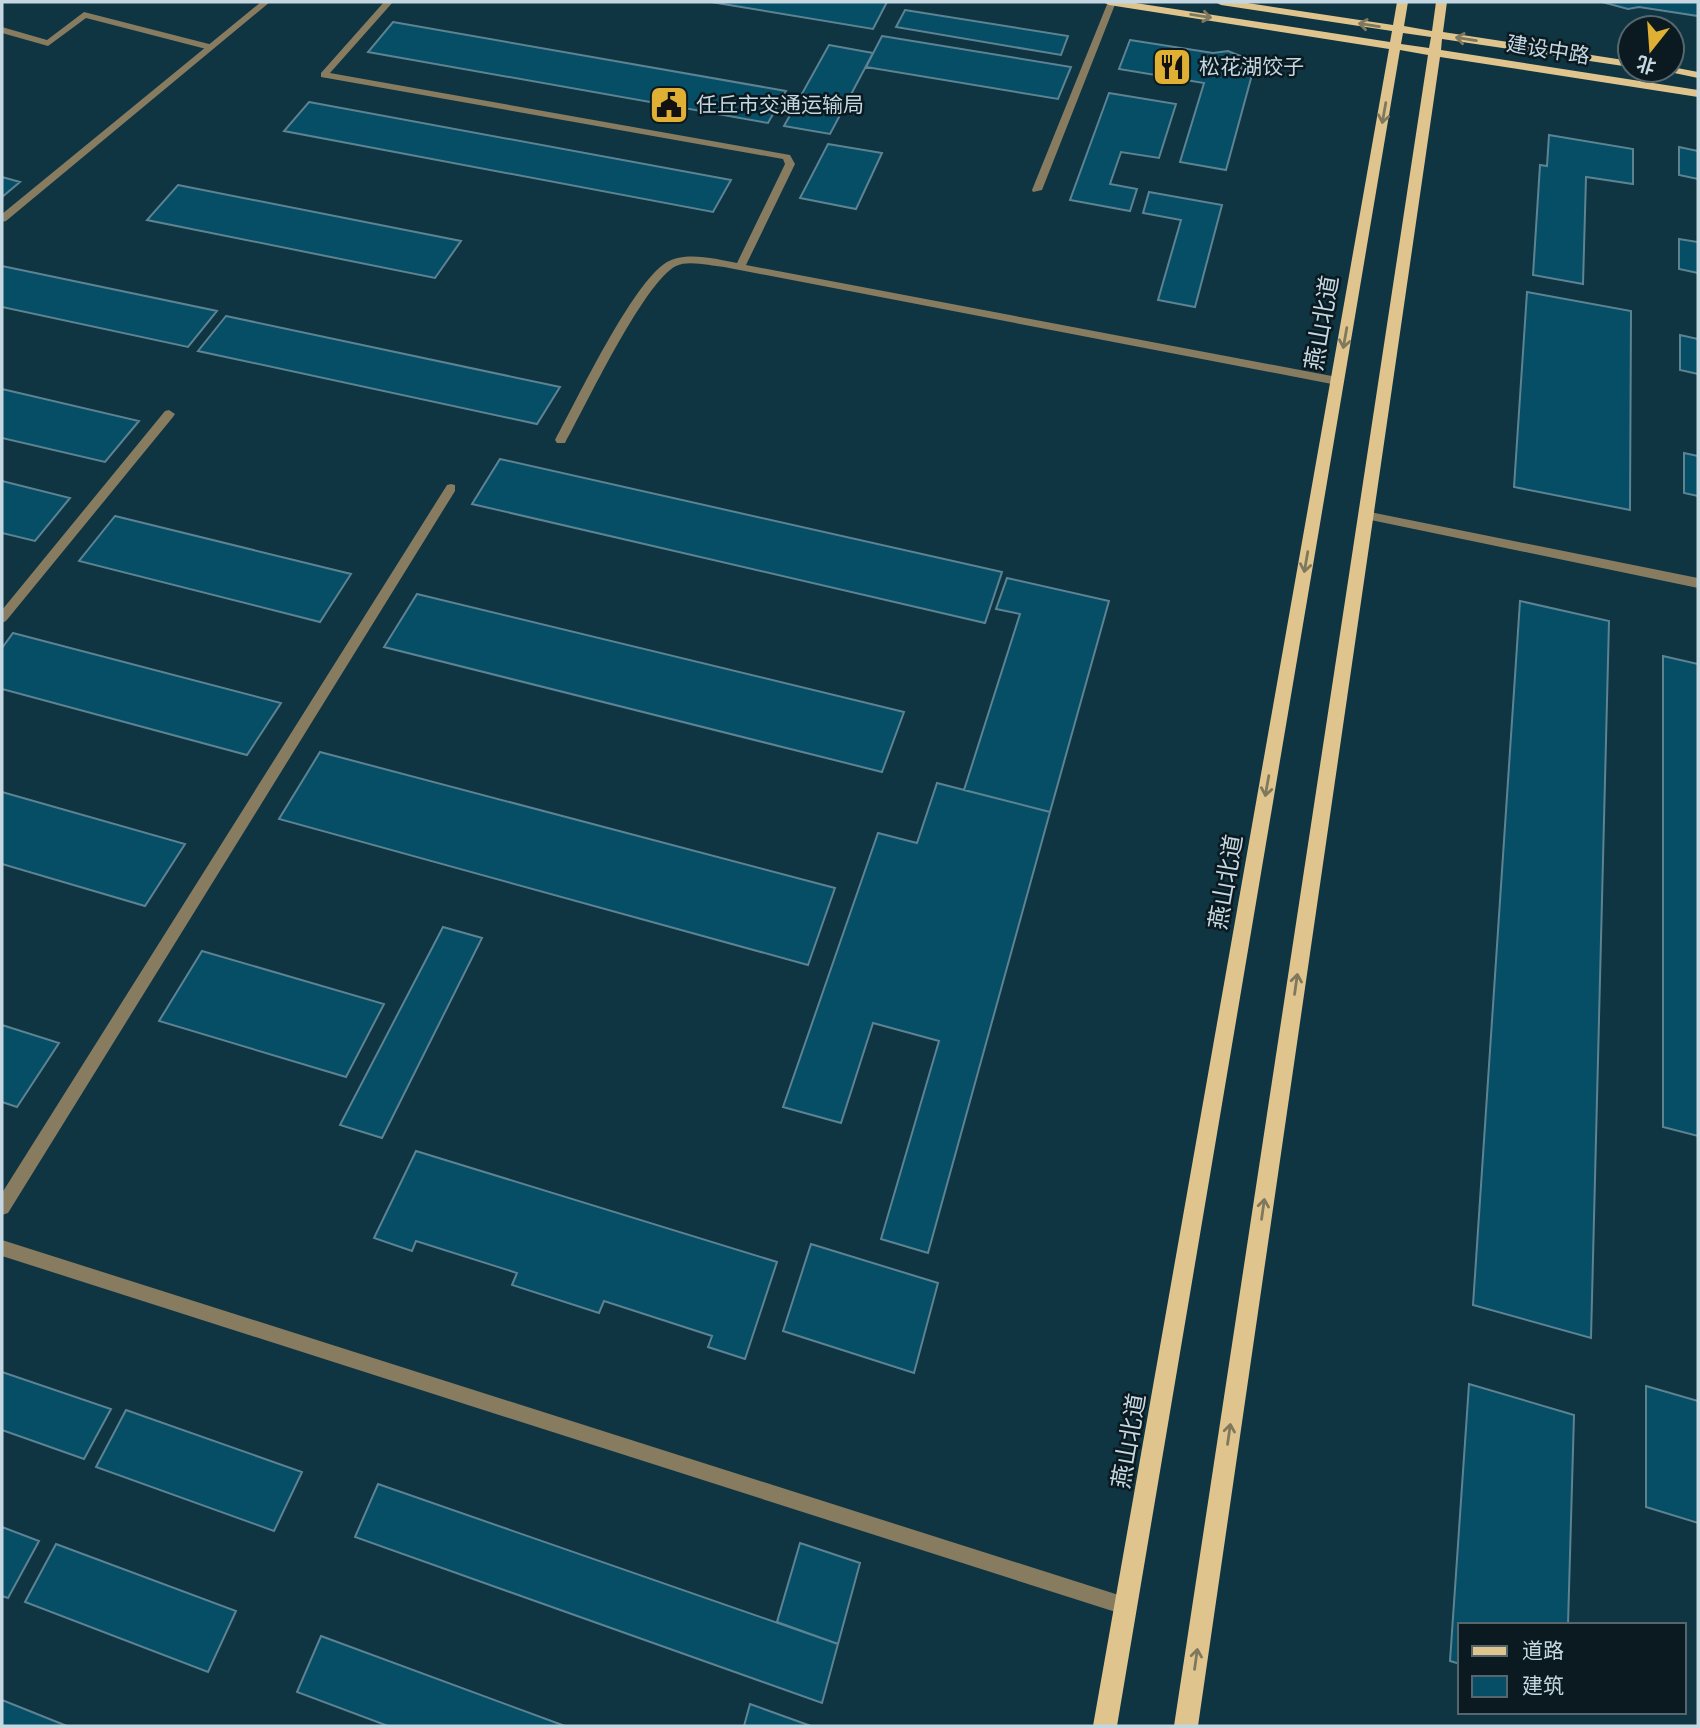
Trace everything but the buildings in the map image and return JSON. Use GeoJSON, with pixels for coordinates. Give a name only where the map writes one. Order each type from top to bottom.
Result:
{"type":"FeatureCollection","features":[{"type":"Feature","properties":{"kind":"main road"},"geometry":{"type":"LineString","coordinates":[[1110,2],[1436,43]]}},
{"type":"Feature","properties":{"kind":"main road"},"geometry":{"type":"LineString","coordinates":[[1221,2],[1396,38],[1436,43]]}},
{"type":"Feature","properties":{"kind":"main road","name":"燕山北道"},"geometry":{"type":"LineString","coordinates":[[1105,1726],[1403,2]]}},
{"type":"Feature","properties":{"kind":"main road"},"geometry":{"type":"LineString","coordinates":[[1186,1726],[1442,2]]}},
{"type":"Feature","properties":{"kind":"main road","name":"建设中路"},"geometry":{"type":"LineString","coordinates":[[1436,43],[1616,62]]}},
{"type":"Feature","properties":{"kind":"main road","name":"建设中路"},"geometry":{"type":"LineString","coordinates":[[1436,43],[1698,93]]}},
{"type":"Feature","properties":{"kind":"street"},"geometry":{"type":"LineString","coordinates":[[2,219],[266,2]]}},
{"type":"Feature","properties":{"kind":"street"},"geometry":{"type":"LineString","coordinates":[[389,2],[324,75],[787,157],[790,163],[740,267]]}},
{"type":"Feature","properties":{"kind":"street"},"geometry":{"type":"LineString","coordinates":[[1037,190],[1110,2]]}},
{"type":"Feature","properties":{"kind":"street"},"geometry":{"type":"LineString","coordinates":[[2,30],[48,43],[84,15],[210,47]]}},
{"type":"Feature","properties":{"kind":"street"},"geometry":{"type":"LineString","coordinates":[[561,440],[648,288],[671,264],[690,262],[740,267],[1338,381]]}},
{"type":"Feature","properties":{"kind":"street"},"geometry":{"type":"LineString","coordinates":[[2,618],[169,414]]}},
{"type":"Feature","properties":{"kind":"street"},"geometry":{"type":"LineString","coordinates":[[2,1206],[451,488]]}},
{"type":"Feature","properties":{"kind":"street"},"geometry":{"type":"LineString","coordinates":[[1365,515],[1698,583]]}},
{"type":"Feature","properties":{"kind":"street"},"geometry":{"type":"LineString","coordinates":[[2,1248],[1125,1606]]}},
{"type":"Feature","properties":{"kind":"place","name":"松花湖饺子"},"geometry":{"type":"Point","coordinates":[1172,67]}},
{"type":"Feature","properties":{"kind":"place","name":"任丘市交通运输局"},"geometry":{"type":"Point","coordinates":[669,105]}}]}
